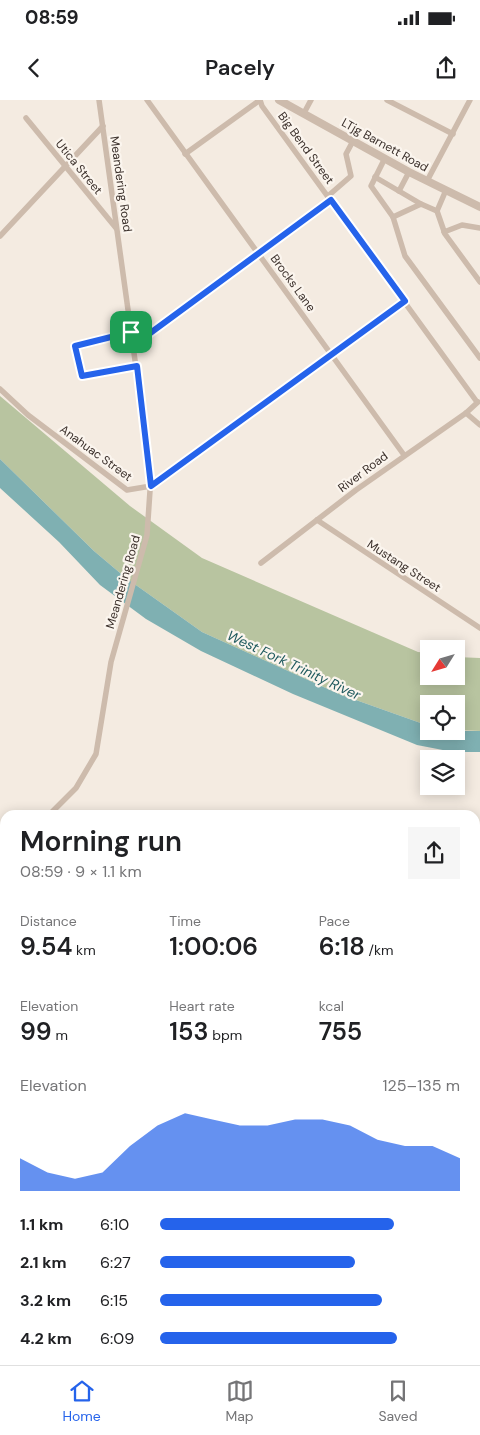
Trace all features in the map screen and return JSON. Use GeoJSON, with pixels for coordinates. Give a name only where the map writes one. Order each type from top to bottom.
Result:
{"type":"FeatureCollection","features":[{"type":"Feature","properties":{"kind":"street","name":"Meandering Road"},"geometry":{"type":"LineString","coordinates":[[54,810],[76,788],[96,754],[111,662],[147,535],[151,486],[137,366],[99,100]]}},
{"type":"Feature","properties":{"kind":"street","name":"Brocks Lane"},"geometry":{"type":"LineString","coordinates":[[147,100],[404,455]]}},
{"type":"Feature","properties":{"kind":"street"},"geometry":{"type":"LineString","coordinates":[[185,154],[260,100]]}},
{"type":"Feature","properties":{"kind":"street","name":"Big Bend Street"},"geometry":{"type":"LineString","coordinates":[[260,100],[262,106],[479,401]]}},
{"type":"Feature","properties":{"kind":"street","name":"LTjg Barnett Road"},"geometry":{"type":"LineString","coordinates":[[279,100],[409,172],[480,207]]}},
{"type":"Feature","properties":{"kind":"street"},"geometry":{"type":"LineString","coordinates":[[304,113],[311,100]]}},
{"type":"Feature","properties":{"kind":"street"},"geometry":{"type":"LineString","coordinates":[[387,100],[452,134]]}},
{"type":"Feature","properties":{"kind":"street"},"geometry":{"type":"LineString","coordinates":[[427,181],[470,100]]}},
{"type":"Feature","properties":{"kind":"street","name":"Utica Street"},"geometry":{"type":"LineString","coordinates":[[26,118],[117,230]]}},
{"type":"Feature","properties":{"kind":"street"},"geometry":{"type":"LineString","coordinates":[[0,236],[103,126]]}},
{"type":"Feature","properties":{"kind":"street"},"geometry":{"type":"LineString","coordinates":[[134,345],[330,198],[351,176],[346,154],[353,141]]}},
{"type":"Feature","properties":{"kind":"street"},"geometry":{"type":"LineString","coordinates":[[385,158],[371,186],[393,217],[405,256],[480,358]]}},
{"type":"Feature","properties":{"kind":"street"},"geometry":{"type":"LineString","coordinates":[[399,191],[409,172]]}},
{"type":"Feature","properties":{"kind":"street"},"geometry":{"type":"LineString","coordinates":[[375,177],[421,204],[437,211]]}},
{"type":"Feature","properties":{"kind":"street"},"geometry":{"type":"LineString","coordinates":[[446,190],[437,211],[444,232],[480,282]]}},
{"type":"Feature","properties":{"kind":"street"},"geometry":{"type":"LineString","coordinates":[[393,217],[421,204]]}},
{"type":"Feature","properties":{"kind":"street"},"geometry":{"type":"LineString","coordinates":[[444,232],[462,225],[480,228]]}},
{"type":"Feature","properties":{"kind":"street","name":"Anahuac Street"},"geometry":{"type":"LineString","coordinates":[[0,389],[10,400],[127,490],[151,486],[405,301]]}},
{"type":"Feature","properties":{"kind":"street"},"geometry":{"type":"LineString","coordinates":[[131,332],[75,346],[82,376],[137,366]]}},
{"type":"Feature","properties":{"kind":"street"},"geometry":{"type":"LineString","coordinates":[[0,400],[10,400]]}},
{"type":"Feature","properties":{"kind":"street","name":"River Road"},"geometry":{"type":"LineString","coordinates":[[260,563],[404,455],[466,413],[479,401]]}},
{"type":"Feature","properties":{"kind":"street"},"geometry":{"type":"LineString","coordinates":[[466,413],[480,425]]}},
{"type":"Feature","properties":{"kind":"street","name":"Mustang Street"},"geometry":{"type":"LineString","coordinates":[[316,520],[480,628]]}},
{"type":"Feature","properties":{"kind":"green space"},"geometry":{"type":"Polygon","coordinates":[[[0,396],[130,506],[202,558],[420,652],[420,685],[465,685],[465,657],[480,658],[480,731],[465,730],[465,695],[420,695],[420,723],[339,694],[202,632],[126,578],[94,551],[0,459],[0,396]]]}},
{"type":"Feature","properties":{"kind":"water"},"geometry":{"type":"Polygon","coordinates":[[[0,459],[94,551],[126,578],[202,632],[339,694],[420,723],[420,740],[465,740],[465,731],[480,731],[480,752],[443,750],[417,745],[293,694],[201,651],[146,619],[100,585],[59,542],[0,488],[0,459]]]}},
{"type":"Feature","properties":{"kind":"route"},"geometry":{"type":"LineString","coordinates":[[331,200],[405,301],[151,486],[137,366],[82,376],[75,346],[131,332],[134,345],[331,200]]}},
{"type":"Feature","properties":{"kind":"water label","name":"West Fork Trinity River"},"geometry":{"type":"Point","coordinates":[294,665]}}]}
